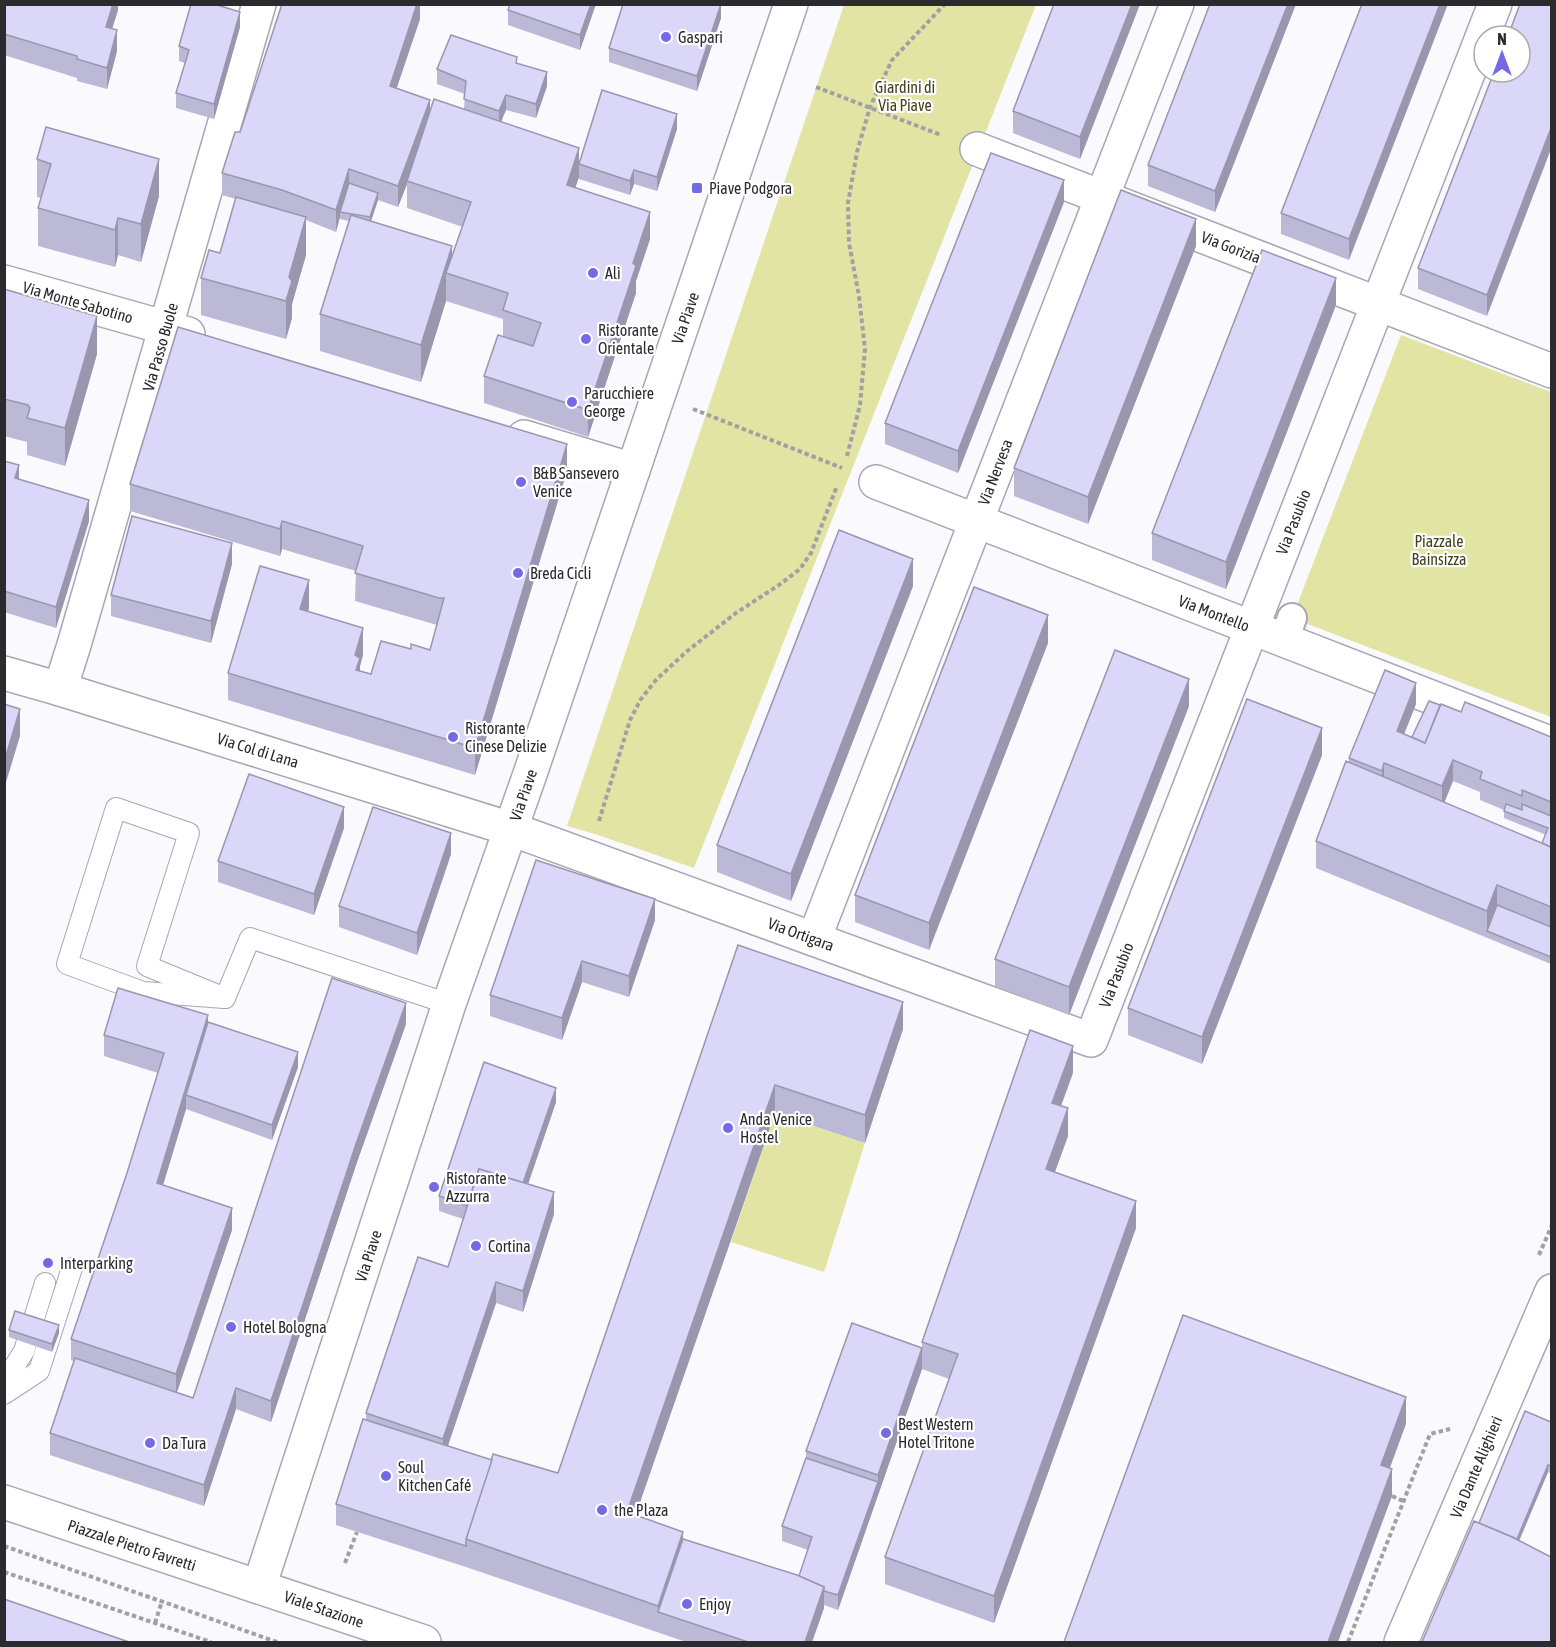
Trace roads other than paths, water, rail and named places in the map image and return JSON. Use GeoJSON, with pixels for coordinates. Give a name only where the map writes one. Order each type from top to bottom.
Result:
{"type":"FeatureCollection","features":[{"type":"Feature","properties":{"kind":"street","name":"Via Passo Buole"},"geometry":{"type":"LineString","coordinates":[[60,688],[259,4]]}},
{"type":"Feature","properties":{"kind":"street","name":"Via Piave"},"geometry":{"type":"LineString","coordinates":[[259,1587],[449,1004],[511,829],[791,4]]}},
{"type":"Feature","properties":{"kind":"street","name":"Via Nervesa"},"geometry":{"type":"LineString","coordinates":[[814,939],[1177,4]]}},
{"type":"Feature","properties":{"kind":"street","name":"Via Pasubio"},"geometry":{"type":"LineString","coordinates":[[1090,1040],[1495,4]]}},
{"type":"Feature","properties":{"kind":"street","name":"Via Gorizia"},"geometry":{"type":"LineString","coordinates":[[977,149],[1378,304],[1405,325],[1551,371]]}},
{"type":"Feature","properties":{"kind":"street","name":"Via Monte Sabotino"},"geometry":{"type":"LineString","coordinates":[[4,282],[212,341]]}},
{"type":"Feature","properties":{"kind":"street"},"geometry":{"type":"LineString","coordinates":[[496,428],[633,470]]}},
{"type":"Feature","properties":{"kind":"street","name":"Via Montello"},"geometry":{"type":"LineString","coordinates":[[876,482],[1252,628],[1288,629],[1551,744]]}},
{"type":"Feature","properties":{"kind":"street","name":"Via Col di Lana"},"geometry":{"type":"LineString","coordinates":[[4,673],[60,688],[511,829]]}},
{"type":"Feature","properties":{"kind":"street","name":"Via Ortigara"},"geometry":{"type":"LineString","coordinates":[[511,829],[1090,1040]]}},
{"type":"Feature","properties":{"kind":"street","name":"Via Dante Alighieri"},"geometry":{"type":"LineString","coordinates":[[1401,1642],[1551,1291]]}},
{"type":"Feature","properties":{"kind":"street","name":"Piazzale Pietro Favretti"},"geometry":{"type":"LineString","coordinates":[[4,1502],[259,1587]]}},
{"type":"Feature","properties":{"kind":"street","name":"Viale Stazione"},"geometry":{"type":"LineString","coordinates":[[259,1587],[424,1642]]}},
{"type":"Feature","properties":{"kind":"lane"},"geometry":{"type":"LineString","coordinates":[[116,808],[189,833],[147,966],[225,999],[143,992],[67,964],[116,808]]}},
{"type":"Feature","properties":{"kind":"lane"},"geometry":{"type":"LineString","coordinates":[[225,999],[250,938],[449,1004]]}},
{"type":"Feature","properties":{"kind":"lane"},"geometry":{"type":"LineString","coordinates":[[4,1394],[39,1371],[72,1268]]}},
{"type":"Feature","properties":{"kind":"lane"},"geometry":{"type":"LineString","coordinates":[[4,1383],[24,1351],[45,1283]]}},
{"type":"Feature","properties":{"kind":"place","name":"Gaspari"},"geometry":{"type":"Point","coordinates":[666,37]}},
{"type":"Feature","properties":{"kind":"place","name":"Piave Podgora"},"geometry":{"type":"Point","coordinates":[697,188]}},
{"type":"Feature","properties":{"kind":"place","name":"Alì"},"geometry":{"type":"Point","coordinates":[593,273]}},
{"type":"Feature","properties":{"kind":"place","name":"Ristorante Orientale"},"geometry":{"type":"Point","coordinates":[586,339]}},
{"type":"Feature","properties":{"kind":"place","name":"Parucchiere George"},"geometry":{"type":"Point","coordinates":[572,402]}},
{"type":"Feature","properties":{"kind":"place","name":"B&B Sansevero Venice"},"geometry":{"type":"Point","coordinates":[521,482]}},
{"type":"Feature","properties":{"kind":"place","name":"Breda Cicli"},"geometry":{"type":"Point","coordinates":[518,573]}},
{"type":"Feature","properties":{"kind":"place","name":"Ristorante Cinese Delizie"},"geometry":{"type":"Point","coordinates":[453,737]}},
{"type":"Feature","properties":{"kind":"place","name":"Anda Venice Hostel"},"geometry":{"type":"Point","coordinates":[728,1128]}},
{"type":"Feature","properties":{"kind":"place","name":"Ristorante Azzurra"},"geometry":{"type":"Point","coordinates":[434,1187]}},
{"type":"Feature","properties":{"kind":"place","name":"Cortina"},"geometry":{"type":"Point","coordinates":[476,1246]}},
{"type":"Feature","properties":{"kind":"place","name":"Interparking"},"geometry":{"type":"Point","coordinates":[48,1263]}},
{"type":"Feature","properties":{"kind":"place","name":"Hotel Bologna"},"geometry":{"type":"Point","coordinates":[231,1327]}},
{"type":"Feature","properties":{"kind":"place","name":"Best Western Hotel Tritone"},"geometry":{"type":"Point","coordinates":[886,1433]}},
{"type":"Feature","properties":{"kind":"place","name":"Da Tura"},"geometry":{"type":"Point","coordinates":[150,1443]}},
{"type":"Feature","properties":{"kind":"place","name":"Soul Kitchen Café"},"geometry":{"type":"Point","coordinates":[386,1476]}},
{"type":"Feature","properties":{"kind":"place","name":"the Plaza"},"geometry":{"type":"Point","coordinates":[602,1510]}},
{"type":"Feature","properties":{"kind":"place","name":"Enjoy"},"geometry":{"type":"Point","coordinates":[687,1604]}},
{"type":"Feature","properties":{"kind":"park label","name":"Giardini di Via Piave"},"geometry":{"type":"Point","coordinates":[905,96]}},
{"type":"Feature","properties":{"kind":"park label","name":"Piazzale Bainsizza"},"geometry":{"type":"Point","coordinates":[1439,550]}}]}
